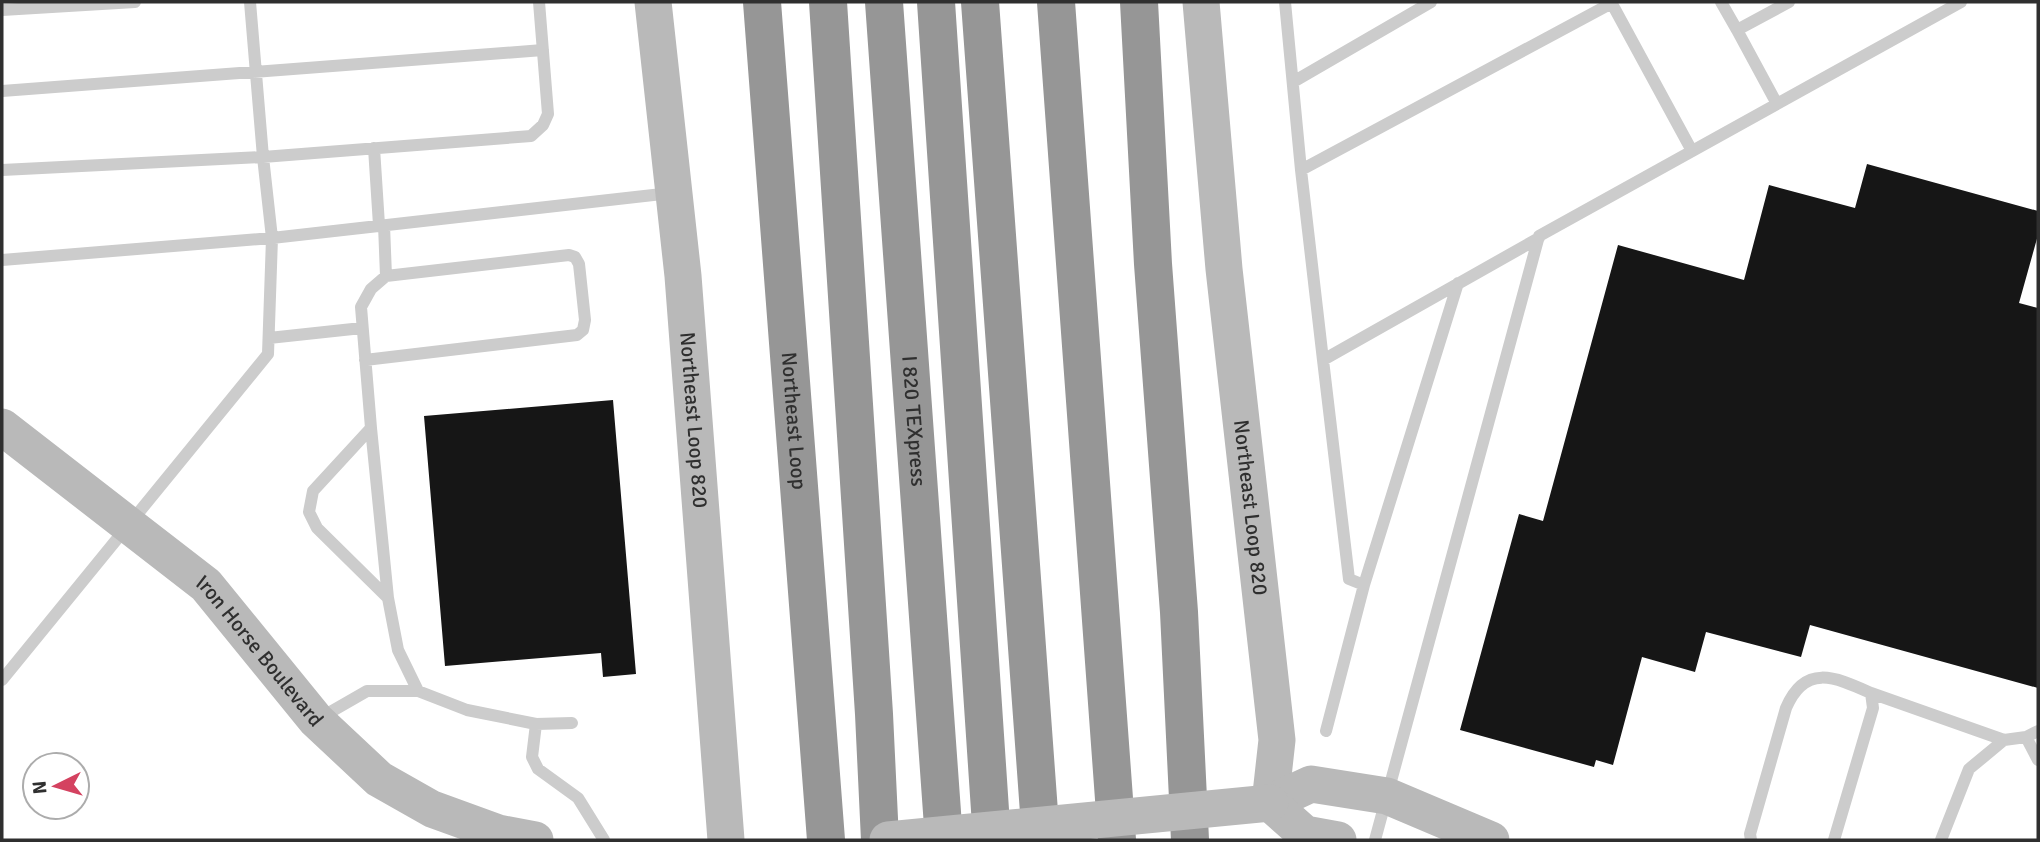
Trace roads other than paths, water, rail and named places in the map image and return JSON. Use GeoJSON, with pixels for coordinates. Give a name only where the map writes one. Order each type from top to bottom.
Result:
{"type":"FeatureCollection","features":[{"type":"Feature","properties":{"kind":"highway","name":"Northeast Loop"},"geometry":{"type":"LineString","coordinates":[[762,2],[826,840]]}},
{"type":"Feature","properties":{"kind":"highway"},"geometry":{"type":"LineString","coordinates":[[828,2],[880,840]]}},
{"type":"Feature","properties":{"kind":"highway","name":"I 820 TEXpress"},"geometry":{"type":"LineString","coordinates":[[884,2],[944,840]]}},
{"type":"Feature","properties":{"kind":"highway"},"geometry":{"type":"LineString","coordinates":[[936,2],[992,840]]}},
{"type":"Feature","properties":{"kind":"highway"},"geometry":{"type":"LineString","coordinates":[[980,2],[1040,826]]}},
{"type":"Feature","properties":{"kind":"highway"},"geometry":{"type":"LineString","coordinates":[[1056,2],[1117,840]]}},
{"type":"Feature","properties":{"kind":"highway"},"geometry":{"type":"LineString","coordinates":[[1139,2],[1153,264],[1180,612],[1190,840]]}},
{"type":"Feature","properties":{"kind":"main road","name":"Northeast Loop 820"},"geometry":{"type":"LineString","coordinates":[[653,2],[683,276],[726,840]]}},
{"type":"Feature","properties":{"kind":"main road","name":"Northeast Loop 820"},"geometry":{"type":"LineString","coordinates":[[1201,2],[1224,269],[1277,740],[1270,803]]}},
{"type":"Feature","properties":{"kind":"main road","name":"Iron Horse Boulevard"},"geometry":{"type":"LineString","coordinates":[[2,427],[206,584],[316,720],[379,779],[432,809],[498,833],[535,840]]}},
{"type":"Feature","properties":{"kind":"main road"},"geometry":{"type":"LineString","coordinates":[[888,840],[1270,803],[1311,784],[1387,796],[1491,840]]}},
{"type":"Feature","properties":{"kind":"main road"},"geometry":{"type":"LineString","coordinates":[[1270,803],[1305,834],[1338,840]]}},
{"type":"Feature","properties":{"kind":"lane"},"geometry":{"type":"LineString","coordinates":[[2,10],[135,2]]}},
{"type":"Feature","properties":{"kind":"lane"},"geometry":{"type":"LineString","coordinates":[[2,680],[268,354],[272,237],[250,2]]}},
{"type":"Feature","properties":{"kind":"lane"},"geometry":{"type":"LineString","coordinates":[[2,170],[263,157],[531,136],[543,125],[548,114],[539,2]]}},
{"type":"Feature","properties":{"kind":"lane"},"geometry":{"type":"LineString","coordinates":[[1285,2],[1322,360],[1349,579],[1364,585]]}},
{"type":"Feature","properties":{"kind":"lane"},"geometry":{"type":"LineString","coordinates":[[1293,82],[1431,2]]}},
{"type":"Feature","properties":{"kind":"lane"},"geometry":{"type":"LineString","coordinates":[[1301,170],[1611,2],[1692,151]]}},
{"type":"Feature","properties":{"kind":"lane"},"geometry":{"type":"LineString","coordinates":[[1721,2],[1777,104]]}},
{"type":"Feature","properties":{"kind":"lane"},"geometry":{"type":"LineString","coordinates":[[1737,30],[1789,2]]}},
{"type":"Feature","properties":{"kind":"lane"},"geometry":{"type":"LineString","coordinates":[[1375,840],[1539,236],[1961,2]]}},
{"type":"Feature","properties":{"kind":"lane"},"geometry":{"type":"LineString","coordinates":[[2,91],[543,50]]}},
{"type":"Feature","properties":{"kind":"lane"},"geometry":{"type":"LineString","coordinates":[[374,148],[386,276]]}},
{"type":"Feature","properties":{"kind":"lane"},"geometry":{"type":"LineString","coordinates":[[2,260],[272,237],[674,193]]}},
{"type":"Feature","properties":{"kind":"lane"},"geometry":{"type":"LineString","coordinates":[[1322,360],[1539,239]]}},
{"type":"Feature","properties":{"kind":"lane"},"geometry":{"type":"LineString","coordinates":[[365,360],[577,335],[583,330],[584,320],[579,264],[575,257],[569,255],[386,276],[371,289],[361,307],[362,328],[371,428],[388,598],[398,650],[418,691]]}},
{"type":"Feature","properties":{"kind":"lane"},"geometry":{"type":"LineString","coordinates":[[1326,731],[1364,585],[1458,283]]}},
{"type":"Feature","properties":{"kind":"lane"},"geometry":{"type":"LineString","coordinates":[[269,338],[362,328]]}},
{"type":"Feature","properties":{"kind":"lane"},"geometry":{"type":"LineString","coordinates":[[371,428],[313,491],[309,512],[317,528],[388,598]]}},
{"type":"Feature","properties":{"kind":"lane"},"geometry":{"type":"LineString","coordinates":[[1751,840],[1750,834],[1791,695],[1805,681],[1819,676],[1848,682],[1871,693],[2004,740]]}},
{"type":"Feature","properties":{"kind":"lane"},"geometry":{"type":"LineString","coordinates":[[316,720],[367,691],[418,691],[467,710],[536,724],[572,723]]}},
{"type":"Feature","properties":{"kind":"lane"},"geometry":{"type":"LineString","coordinates":[[1834,840],[1873,708],[1871,693]]}},
{"type":"Feature","properties":{"kind":"lane"},"geometry":{"type":"LineString","coordinates":[[536,724],[532,757],[538,769],[578,798],[604,840]]}},
{"type":"Feature","properties":{"kind":"lane"},"geometry":{"type":"LineString","coordinates":[[1941,840],[1969,769],[2004,740],[2032,734],[2038,760]]}}]}
